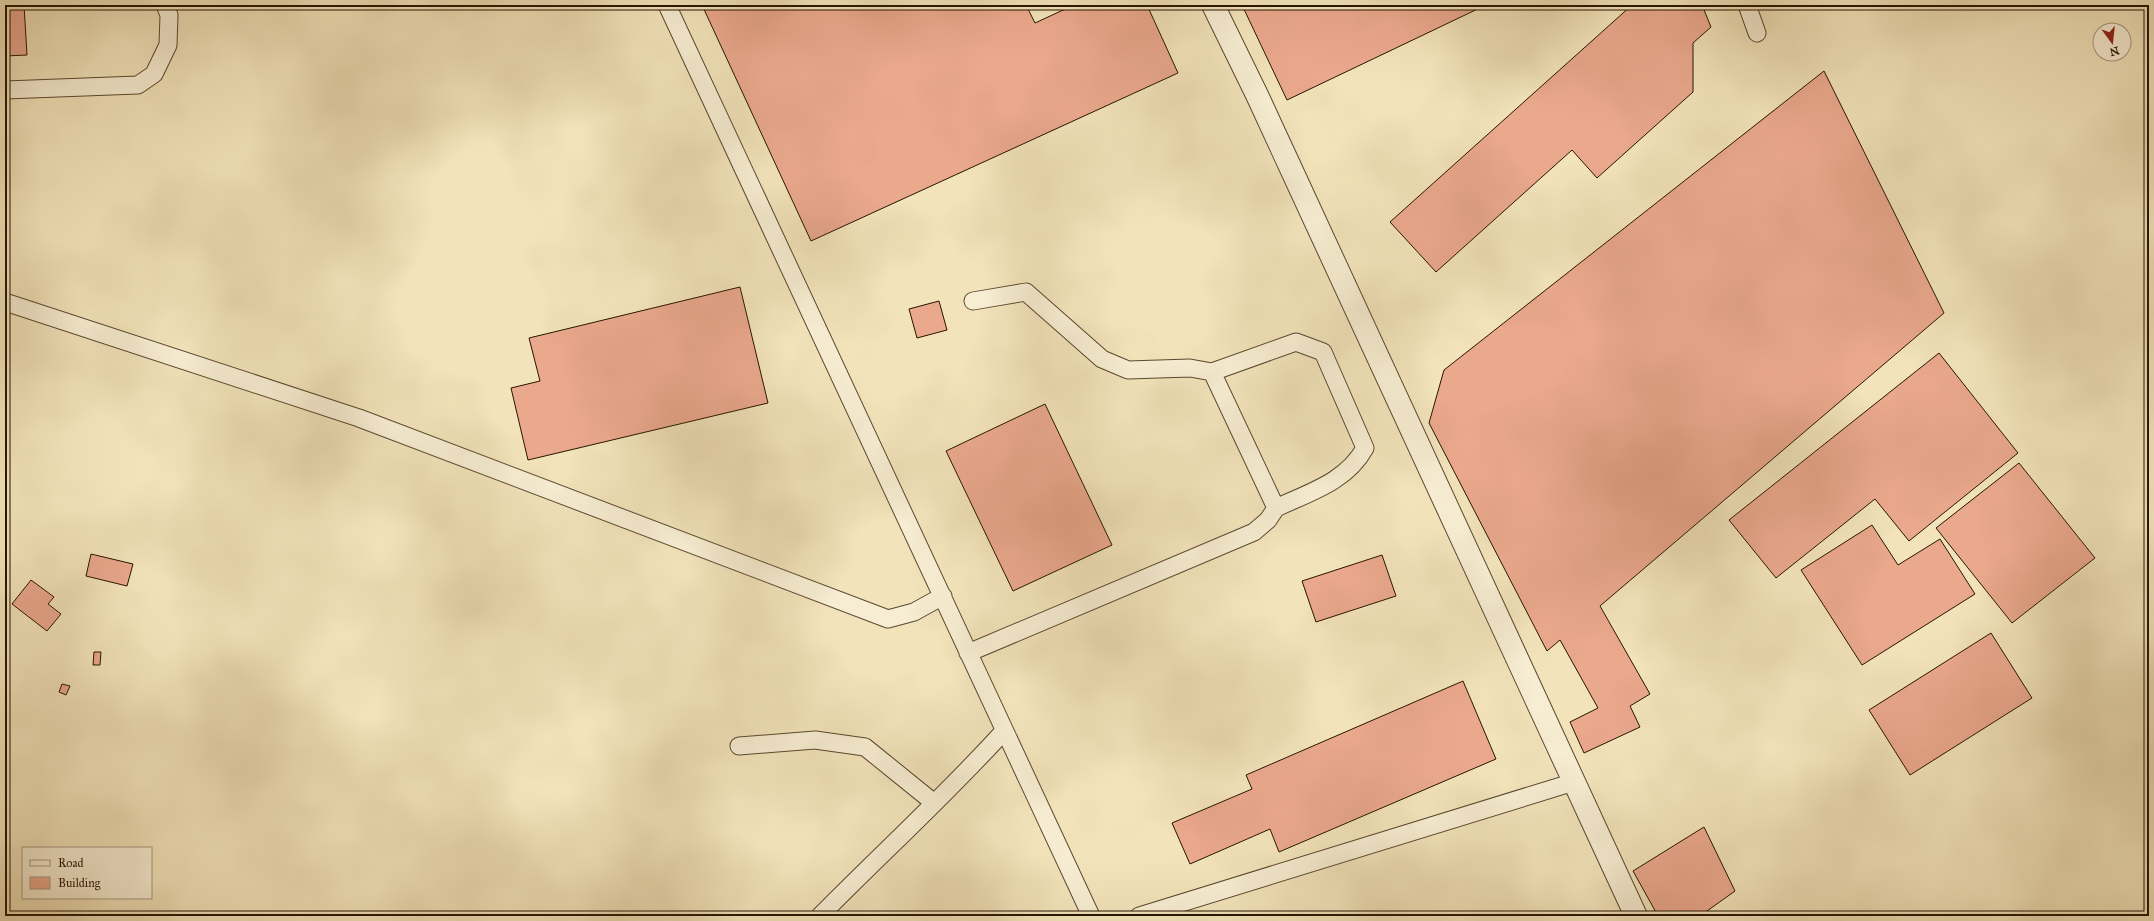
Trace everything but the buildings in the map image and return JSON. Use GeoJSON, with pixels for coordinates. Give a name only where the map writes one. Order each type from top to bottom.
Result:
{"type":"FeatureCollection","features":[{"type":"Feature","properties":{"kind":"street"},"geometry":{"type":"LineString","coordinates":[[1213,5],[1267,117],[1636,916]]}},
{"type":"Feature","properties":{"kind":"lane"},"geometry":{"type":"LineString","coordinates":[[5,90],[138,85],[154,74],[168,45],[169,15],[166,5]]}},
{"type":"Feature","properties":{"kind":"lane"},"geometry":{"type":"LineString","coordinates":[[667,5],[1091,916]]}},
{"type":"Feature","properties":{"kind":"lane"},"geometry":{"type":"LineString","coordinates":[[1747,5],[1757,33]]}},
{"type":"Feature","properties":{"kind":"lane"},"geometry":{"type":"LineString","coordinates":[[968,653],[1254,532],[1268,520],[1276,508],[1334,482],[1357,463],[1365,448],[1323,352],[1296,342],[1212,372],[1190,368],[1128,370],[1102,359],[1026,292],[973,301]]}},
{"type":"Feature","properties":{"kind":"lane"},"geometry":{"type":"LineString","coordinates":[[5,302],[359,418],[888,619],[914,612],[943,596]]}},
{"type":"Feature","properties":{"kind":"lane"},"geometry":{"type":"LineString","coordinates":[[1212,372],[1276,508]]}},
{"type":"Feature","properties":{"kind":"lane"},"geometry":{"type":"LineString","coordinates":[[820,916],[934,802],[961,778],[1004,731]]}},
{"type":"Feature","properties":{"kind":"lane"},"geometry":{"type":"LineString","coordinates":[[739,746],[815,740],[865,747],[934,802]]}},
{"type":"Feature","properties":{"kind":"lane"},"geometry":{"type":"LineString","coordinates":[[1139,916],[1574,782]]}}]}
